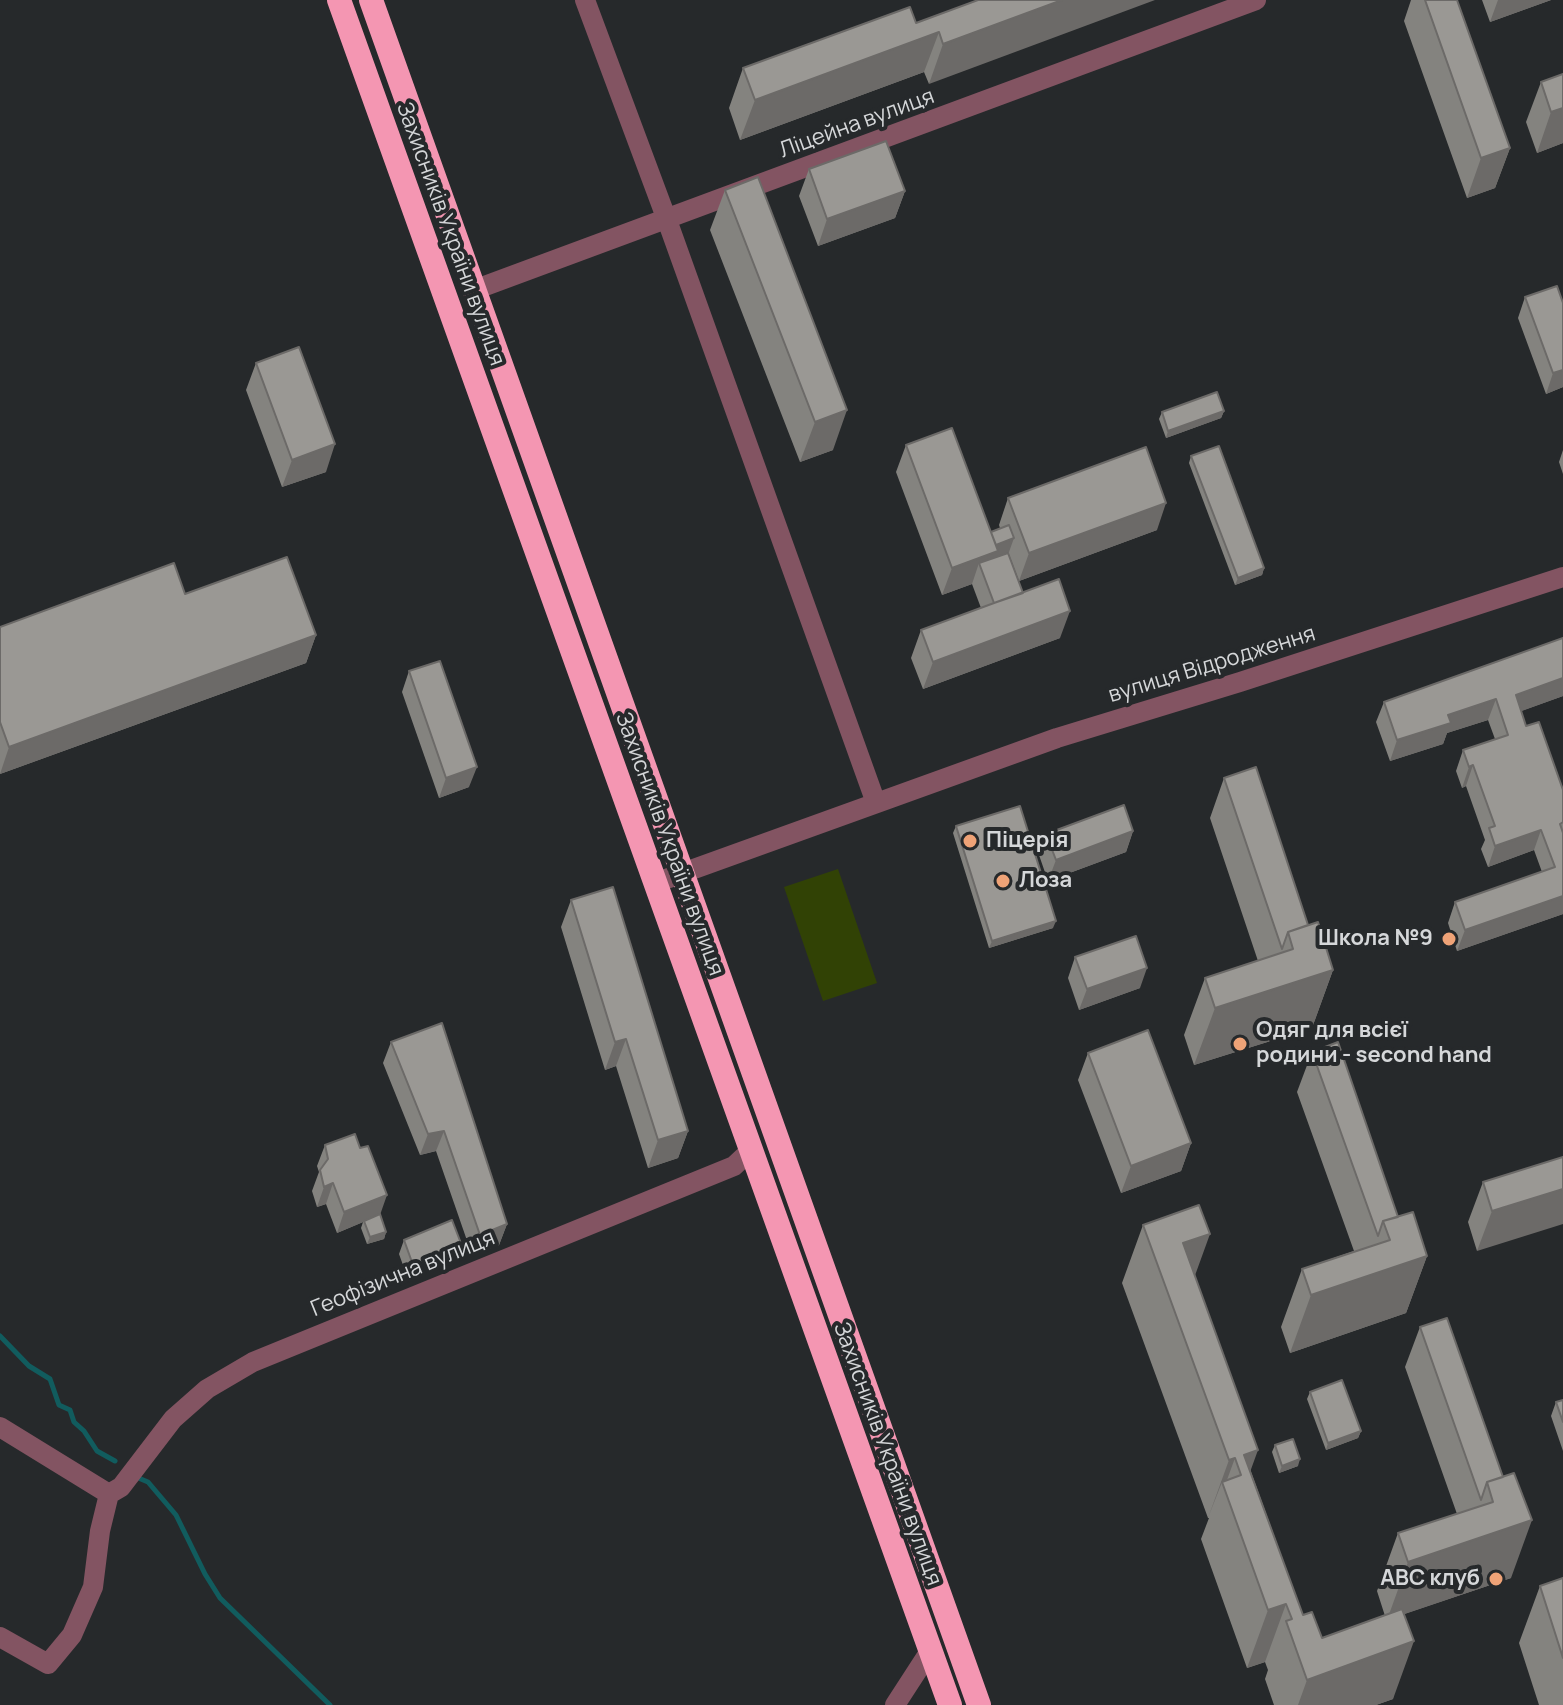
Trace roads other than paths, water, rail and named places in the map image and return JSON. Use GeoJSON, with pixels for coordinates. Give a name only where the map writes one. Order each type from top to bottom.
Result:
{"type":"FeatureCollection","features":[{"type":"Feature","properties":{"kind":"highway","name":"Захисників України вулиця"},"geometry":{"type":"LineString","coordinates":[[339,0],[950,1705]]}},
{"type":"Feature","properties":{"kind":"highway","name":"Захисників України вулиця"},"geometry":{"type":"LineString","coordinates":[[371,0],[979,1705]]}},
{"type":"Feature","properties":{"kind":"street"},"geometry":{"type":"LineString","coordinates":[[585,0],[876,803]]}},
{"type":"Feature","properties":{"kind":"street","name":"Ліцейна вулиця"},"geometry":{"type":"LineString","coordinates":[[474,290],[1256,0]]}},
{"type":"Feature","properties":{"kind":"street","name":"вулиця Відродження"},"geometry":{"type":"LineString","coordinates":[[655,883],[1057,738],[1226,687],[1563,577]]}},
{"type":"Feature","properties":{"kind":"street","name":"Геофізична вулиця"},"geometry":{"type":"LineString","coordinates":[[109,1494],[121,1487],[173,1419],[207,1389],[253,1362],[734,1166],[751,1150]]}},
{"type":"Feature","properties":{"kind":"street"},"geometry":{"type":"LineString","coordinates":[[0,1427],[109,1494],[100,1531],[93,1587],[72,1635],[48,1664],[0,1637]]}},
{"type":"Feature","properties":{"kind":"street"},"geometry":{"type":"LineString","coordinates":[[895,1705],[930,1651]]}},
{"type":"Feature","properties":{"kind":"waterway"},"geometry":{"type":"LineString","coordinates":[[0,1336],[29,1366],[50,1379],[59,1405],[70,1410],[74,1422],[97,1451],[115,1461]]}},
{"type":"Feature","properties":{"kind":"waterway"},"geometry":{"type":"LineString","coordinates":[[136,1477],[148,1482],[176,1515],[220,1598],[330,1705]]}},
{"type":"Feature","properties":{"kind":"place","name":"Піцерія"},"geometry":{"type":"Point","coordinates":[970,841]}},
{"type":"Feature","properties":{"kind":"place","name":"Лоза"},"geometry":{"type":"Point","coordinates":[1003,881]}},
{"type":"Feature","properties":{"kind":"place","name":"Школа №9"},"geometry":{"type":"Point","coordinates":[1449,939]}},
{"type":"Feature","properties":{"kind":"place","name":"Одяг для всієї родини - second hand"},"geometry":{"type":"Point","coordinates":[1240,1044]}},
{"type":"Feature","properties":{"kind":"place","name":"ABC клуб"},"geometry":{"type":"Point","coordinates":[1496,1579]}}]}
